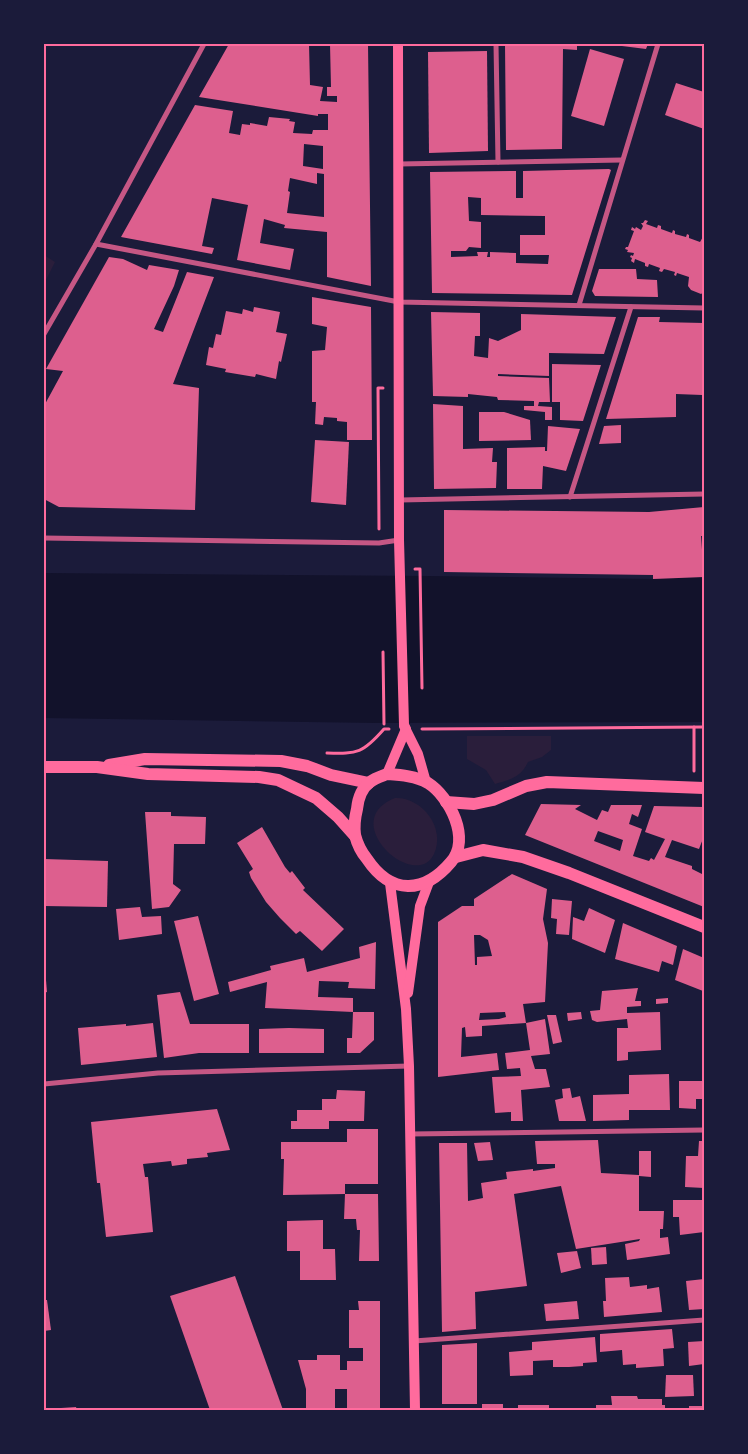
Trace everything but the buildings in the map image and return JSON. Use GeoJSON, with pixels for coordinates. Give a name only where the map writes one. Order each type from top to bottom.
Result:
{"type":"FeatureCollection","features":[{"type":"Feature","properties":{"kind":"main road"},"geometry":{"type":"LineString","coordinates":[[387,774],[405,727],[399,540],[398,44]]}},
{"type":"Feature","properties":{"kind":"main road"},"geometry":{"type":"LineString","coordinates":[[405,727],[418,754],[426,782]]}},
{"type":"Feature","properties":{"kind":"main road"},"geometry":{"type":"LineString","coordinates":[[96,767],[145,759],[281,761],[369,783]]}},
{"type":"Feature","properties":{"kind":"main road"},"geometry":{"type":"LineString","coordinates":[[44,767],[96,767],[148,774],[260,777],[278,780],[316,798],[338,817],[355,836],[363,854],[373,869],[390,883],[408,887],[429,882],[456,857],[483,850],[523,857],[569,873],[704,927]]}},
{"type":"Feature","properties":{"kind":"main road"},"geometry":{"type":"LineString","coordinates":[[355,836],[358,800],[369,783],[387,774],[411,776],[426,782],[438,790],[456,819],[459,834],[456,857]]}},
{"type":"Feature","properties":{"kind":"main road"},"geometry":{"type":"LineString","coordinates":[[446,802],[474,804],[493,800],[526,786],[547,782],[699,788]]}},
{"type":"Feature","properties":{"kind":"main road"},"geometry":{"type":"LineString","coordinates":[[406,1009],[420,906],[429,882]]}},
{"type":"Feature","properties":{"kind":"main road"},"geometry":{"type":"LineString","coordinates":[[390,883],[406,1009],[409,1066],[415,1410]]}},
{"type":"Feature","properties":{"kind":"street"},"geometry":{"type":"LineString","coordinates":[[44,334],[96,244],[204,44]]}},
{"type":"Feature","properties":{"kind":"street"},"geometry":{"type":"LineString","coordinates":[[496,44],[498,162]]}},
{"type":"Feature","properties":{"kind":"street"},"geometry":{"type":"LineString","coordinates":[[579,305],[658,44]]}},
{"type":"Feature","properties":{"kind":"street"},"geometry":{"type":"LineString","coordinates":[[399,164],[622,160]]}},
{"type":"Feature","properties":{"kind":"street"},"geometry":{"type":"LineString","coordinates":[[96,244],[399,302],[704,308]]}},
{"type":"Feature","properties":{"kind":"street"},"geometry":{"type":"LineString","coordinates":[[570,497],[631,307]]}},
{"type":"Feature","properties":{"kind":"street"},"geometry":{"type":"LineString","coordinates":[[400,500],[704,494]]}},
{"type":"Feature","properties":{"kind":"street"},"geometry":{"type":"LineString","coordinates":[[44,538],[379,543],[399,540]]}},
{"type":"Feature","properties":{"kind":"street"},"geometry":{"type":"LineString","coordinates":[[44,1084],[158,1073],[409,1066]]}},
{"type":"Feature","properties":{"kind":"street"},"geometry":{"type":"LineString","coordinates":[[410,1134],[704,1130]]}},
{"type":"Feature","properties":{"kind":"street"},"geometry":{"type":"LineString","coordinates":[[414,1341],[704,1320]]}},
{"type":"Feature","properties":{"kind":"path"},"geometry":{"type":"LineString","coordinates":[[379,543],[378,388],[399,388]]}},
{"type":"Feature","properties":{"kind":"path"},"geometry":{"type":"LineString","coordinates":[[420,569],[422,696]]}},
{"type":"Feature","properties":{"kind":"path"},"geometry":{"type":"LineString","coordinates":[[422,725],[427,729]]}},
{"type":"Feature","properties":{"kind":"path"},"geometry":{"type":"LineString","coordinates":[[361,751],[372,743],[384,729],[405,727],[427,729],[704,727]]}},
{"type":"Feature","properties":{"kind":"path"},"geometry":{"type":"LineString","coordinates":[[694,728],[699,788]]}},
{"type":"Feature","properties":{"kind":"shaded area"},"geometry":{"type":"Polygon","coordinates":[[[44,255],[55,262],[44,284],[44,255]]]}},
{"type":"Feature","properties":{"kind":"shaded area"},"geometry":{"type":"Polygon","coordinates":[[[44,573],[654,579],[704,577],[704,722],[377,723],[44,718],[44,573]]]}},
{"type":"Feature","properties":{"kind":"shaded area"},"geometry":{"type":"Polygon","coordinates":[[[467,736],[551,736],[551,750],[542,757],[528,762],[522,771],[514,777],[495,784],[486,770],[467,759],[467,736]]]}},
{"type":"Feature","properties":{"kind":"shaded area"},"geometry":{"type":"Polygon","coordinates":[[[395,798],[405,799],[422,808],[434,825],[437,834],[437,844],[434,854],[424,864],[412,865],[398,859],[385,849],[376,836],[374,822],[379,809],[395,798]]]}}]}
